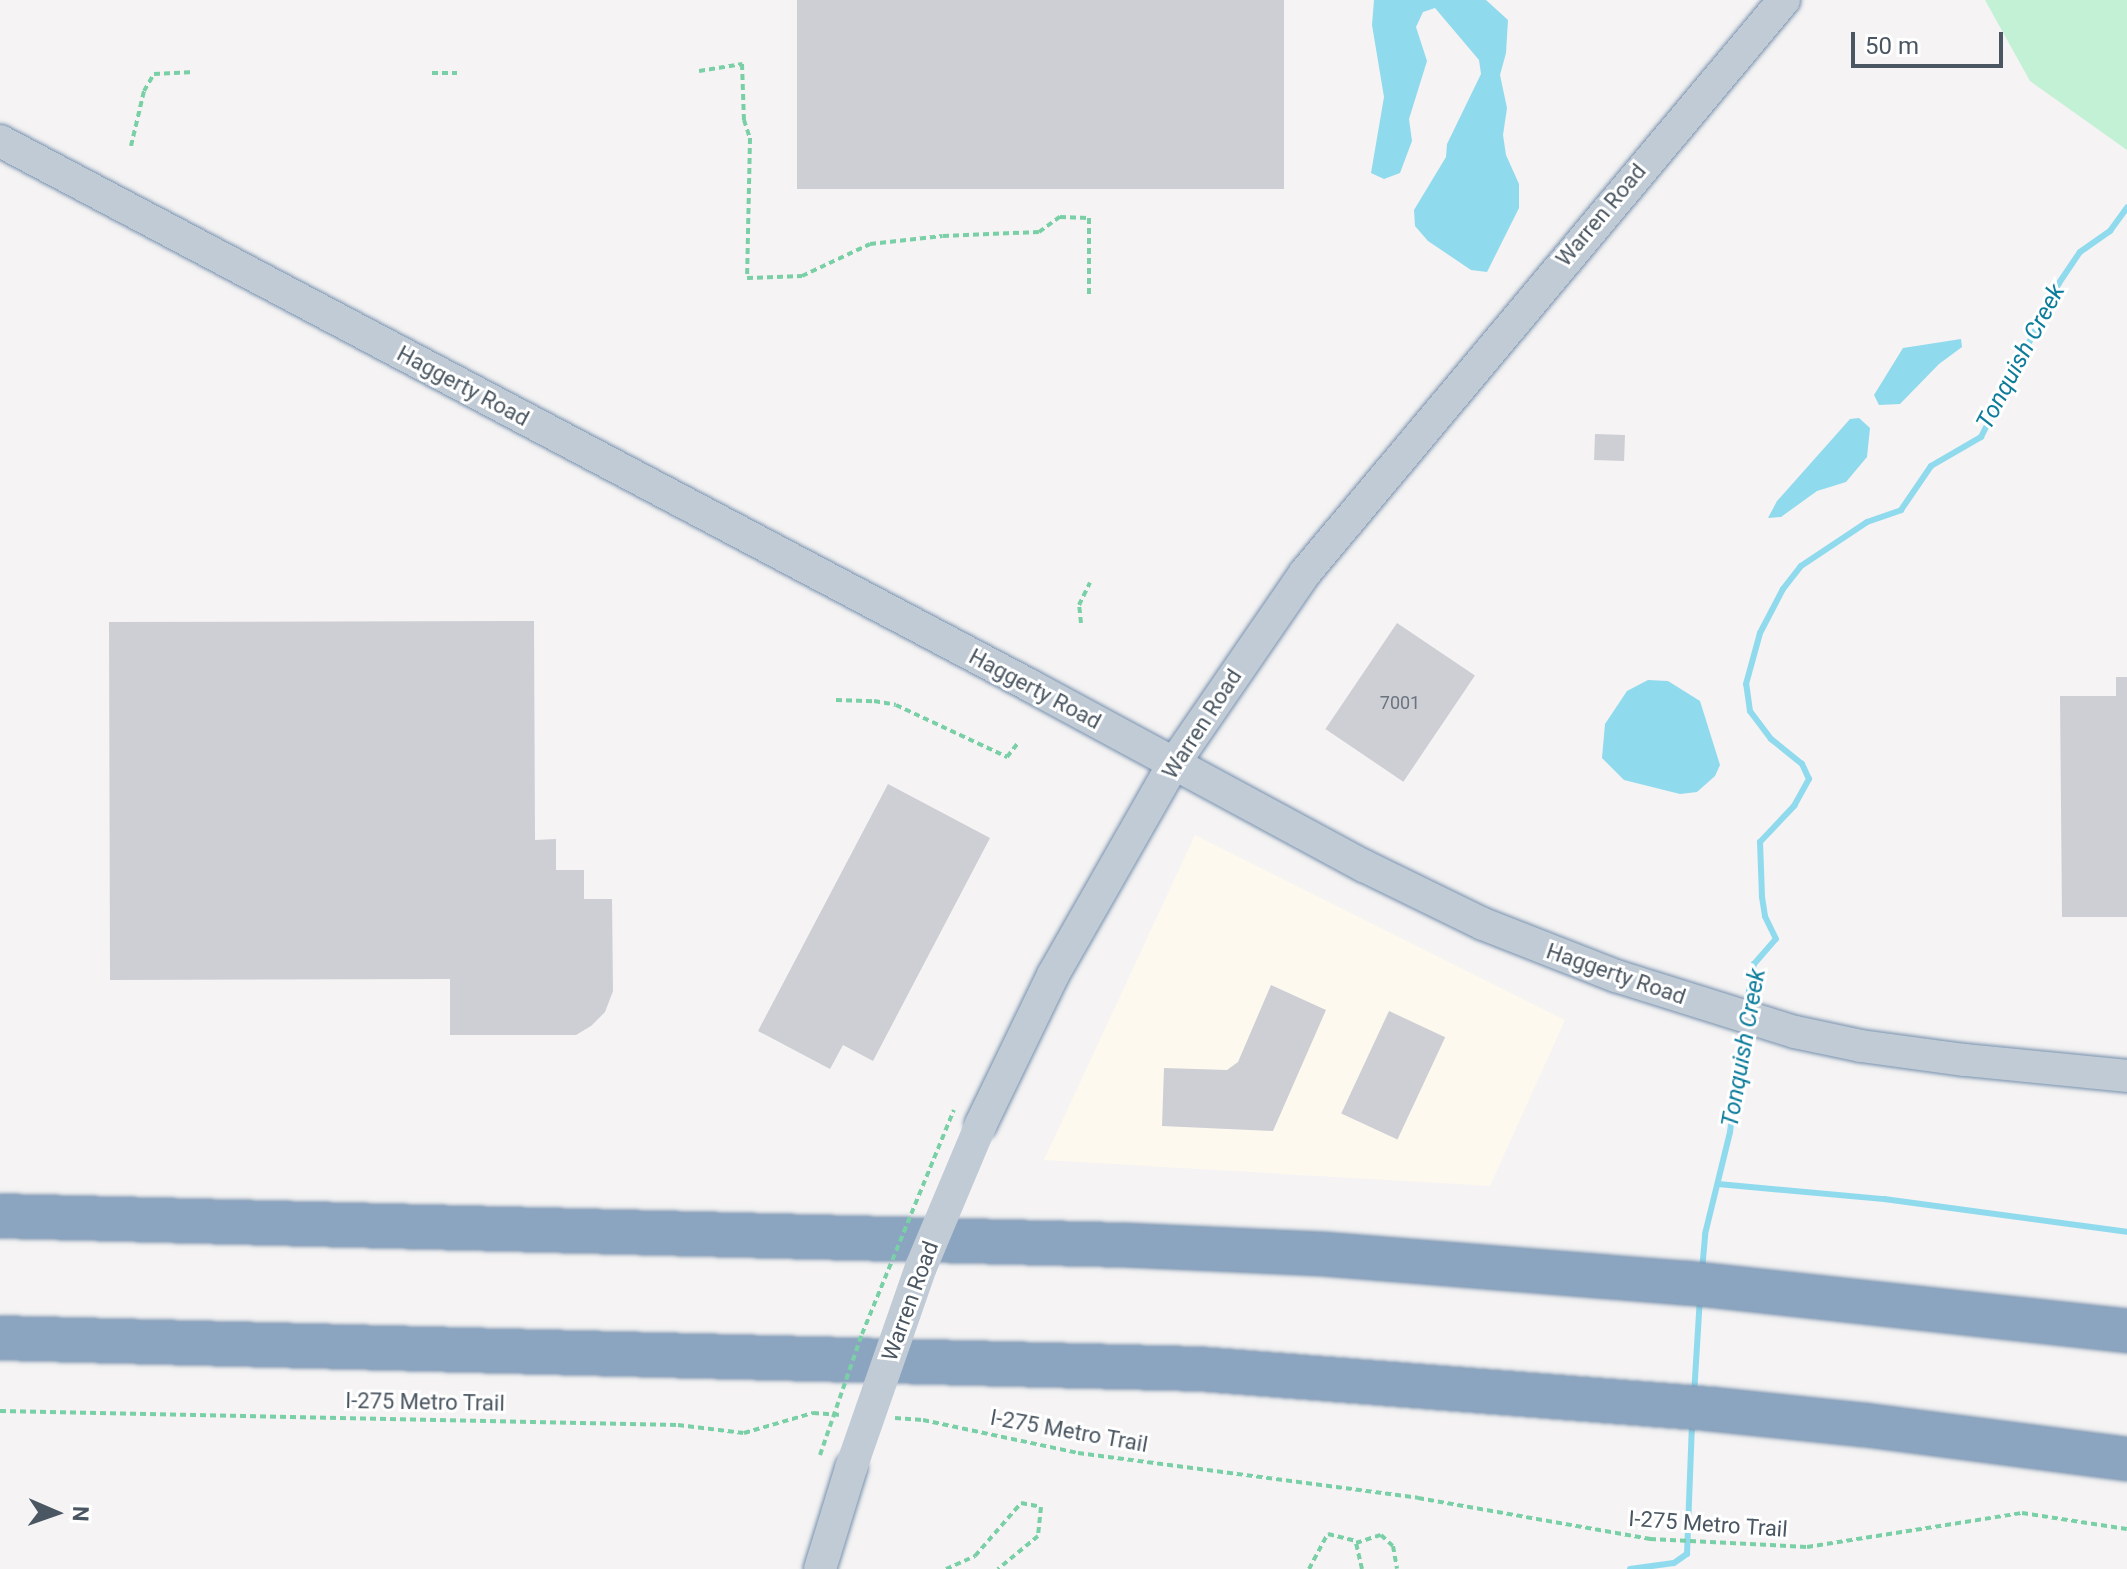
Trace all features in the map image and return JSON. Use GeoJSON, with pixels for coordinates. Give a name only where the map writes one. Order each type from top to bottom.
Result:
{"type":"FeatureCollection","features":[{"type":"Feature","properties":{"kind":"highway"},"geometry":{"type":"LineString","coordinates":[[0,1216],[1139,1245],[1338,1255],[1701,1284],[2127,1331]]}},
{"type":"Feature","properties":{"kind":"highway"},"geometry":{"type":"LineString","coordinates":[[0,1338],[1200,1369],[1695,1408],[1865,1425],[2127,1459]]}},
{"type":"Feature","properties":{"kind":"main road","name":"Warren Road"},"geometry":{"type":"LineString","coordinates":[[820,1569],[851,1468],[921,1267],[967,1117],[1053,975],[1173,765],[1318,556],[1784,0]]}},
{"type":"Feature","properties":{"kind":"main road","name":"Haggerty Road"},"geometry":{"type":"LineString","coordinates":[[0,141],[1029,685],[1364,866],[1483,924],[1616,976],[1744,1018],[1861,1046],[2127,1076]]}},
{"type":"Feature","properties":{"kind":"path"},"geometry":{"type":"LineString","coordinates":[[699,71],[742,64],[744,120],[750,138],[747,278],[802,276],[870,244],[943,236],[1039,232],[1060,217],[1089,218],[1089,298]]}},
{"type":"Feature","properties":{"kind":"path"},"geometry":{"type":"LineString","coordinates":[[131,146],[135,117],[154,74],[194,72]]}},
{"type":"Feature","properties":{"kind":"path"},"geometry":{"type":"LineString","coordinates":[[432,73],[457,73]]}},
{"type":"Feature","properties":{"kind":"path"},"geometry":{"type":"LineString","coordinates":[[1081,623],[1079,605],[1090,582]]}},
{"type":"Feature","properties":{"kind":"path"},"geometry":{"type":"LineString","coordinates":[[836,700],[896,705],[1007,757],[1018,743]]}},
{"type":"Feature","properties":{"kind":"path"},"geometry":{"type":"LineString","coordinates":[[820,1455],[862,1334],[967,1117]]}},
{"type":"Feature","properties":{"kind":"path","name":"I-275 Metro Trail"},"geometry":{"type":"LineString","coordinates":[[0,1411],[678,1425],[744,1433],[813,1413],[844,1415]]}},
{"type":"Feature","properties":{"kind":"path","name":"I-275 Metro Trail"},"geometry":{"type":"LineString","coordinates":[[891,1418],[923,1420],[1078,1453],[1418,1498],[1650,1539],[1807,1547],[2022,1513],[2127,1529]]}},
{"type":"Feature","properties":{"kind":"path"},"geometry":{"type":"LineString","coordinates":[[946,1569],[975,1556],[1021,1503],[1041,1507],[1038,1536],[998,1569]]}},
{"type":"Feature","properties":{"kind":"path"},"geometry":{"type":"LineString","coordinates":[[1309,1569],[1328,1534],[1359,1542],[1381,1535],[1393,1546],[1397,1569]]}},
{"type":"Feature","properties":{"kind":"path"},"geometry":{"type":"LineString","coordinates":[[1359,1542],[1356,1543],[1362,1569]]}},
{"type":"Feature","properties":{"kind":"shaded area"},"geometry":{"type":"Polygon","coordinates":[[[1195,835],[1565,1020],[1490,1186],[1044,1160],[1195,835]]]}},
{"type":"Feature","properties":{"kind":"green space"},"geometry":{"type":"Polygon","coordinates":[[[1985,0],[2127,0],[2127,150],[2030,81],[1985,0]]]}},
{"type":"Feature","properties":{"kind":"water"},"geometry":{"type":"Polygon","coordinates":[[[1374,0],[1486,0],[1508,20],[1506,53],[1500,75],[1507,108],[1503,135],[1506,155],[1519,184],[1519,208],[1487,272],[1471,270],[1428,241],[1415,226],[1414,210],[1446,157],[1447,144],[1481,74],[1479,60],[1435,8],[1423,12],[1416,27],[1427,61],[1409,119],[1412,141],[1400,173],[1384,179],[1371,173],[1384,97],[1372,25],[1374,0]]]}},
{"type":"Feature","properties":{"kind":"water"},"geometry":{"type":"Polygon","coordinates":[[[1961,339],[1962,347],[1939,364],[1900,404],[1879,405],[1874,395],[1903,348],[1961,339]]]}},
{"type":"Feature","properties":{"kind":"water"},"geometry":{"type":"Polygon","coordinates":[[[1859,418],[1870,428],[1867,457],[1846,482],[1817,491],[1781,517],[1768,518],[1777,501],[1850,419],[1859,418]]]}},
{"type":"Feature","properties":{"kind":"water"},"geometry":{"type":"Polygon","coordinates":[[[1648,680],[1668,681],[1700,701],[1720,765],[1715,776],[1697,792],[1680,794],[1624,780],[1602,758],[1605,724],[1627,691],[1648,680]]]}},
{"type":"Feature","properties":{"kind":"building"},"geometry":{"type":"Polygon","coordinates":[[[797,0],[1284,0],[1284,189],[797,189],[797,0]]]}},
{"type":"Feature","properties":{"kind":"building"},"geometry":{"type":"Polygon","coordinates":[[[1595,434],[1625,435],[1624,461],[1594,460],[1595,434]]]}},
{"type":"Feature","properties":{"kind":"building"},"geometry":{"type":"Polygon","coordinates":[[[534,621],[535,840],[556,839],[556,870],[584,870],[584,899],[612,899],[613,991],[605,1012],[591,1026],[576,1035],[450,1035],[450,979],[110,980],[109,622],[534,621]]]}},
{"type":"Feature","properties":{"kind":"building"},"geometry":{"type":"Polygon","coordinates":[[[1397,623],[1475,676],[1403,782],[1325,729],[1397,623]]]}},
{"type":"Feature","properties":{"kind":"building"},"geometry":{"type":"Polygon","coordinates":[[[2116,677],[2127,677],[2127,917],[2062,917],[2060,696],[2116,696],[2116,677]]]}},
{"type":"Feature","properties":{"kind":"building"},"geometry":{"type":"Polygon","coordinates":[[[888,784],[990,838],[873,1061],[843,1045],[830,1069],[758,1031],[888,784]]]}},
{"type":"Feature","properties":{"kind":"building"},"geometry":{"type":"Polygon","coordinates":[[[1271,985],[1326,1010],[1273,1131],[1162,1126],[1164,1068],[1227,1070],[1238,1062],[1271,985]]]}},
{"type":"Feature","properties":{"kind":"building"},"geometry":{"type":"Polygon","coordinates":[[[1389,1011],[1445,1037],[1397,1140],[1341,1113],[1389,1011]]]}},
{"type":"Feature","properties":{"kind":"waterway","name":"Tonquish Creek"},"geometry":{"type":"LineString","coordinates":[[1746,1007],[1754,964],[1776,939],[1765,916],[1760,842],[1794,806],[1809,779],[1802,764],[1771,739],[1750,711],[1746,684],[1760,633],[1783,589],[1801,566],[1867,522],[1901,510],[1931,466],[1981,437],[2059,283],[2080,252],[2110,231],[2127,208]]}},
{"type":"Feature","properties":{"kind":"waterway","name":"Tonquish Creek"},"geometry":{"type":"LineString","coordinates":[[1702,1271],[1705,1234],[1730,1132],[1743,1026]]}},
{"type":"Feature","properties":{"kind":"waterway"},"geometry":{"type":"LineString","coordinates":[[1718,1184],[1884,1199],[2127,1232]]}},
{"type":"Feature","properties":{"kind":"waterway","name":"Tonquish Creek"},"geometry":{"type":"LineString","coordinates":[[1694,1395],[1700,1298]]}},
{"type":"Feature","properties":{"kind":"waterway","name":"Tonquish Creek"},"geometry":{"type":"LineString","coordinates":[[1630,1569],[1674,1563],[1687,1554],[1692,1422]]}}]}
